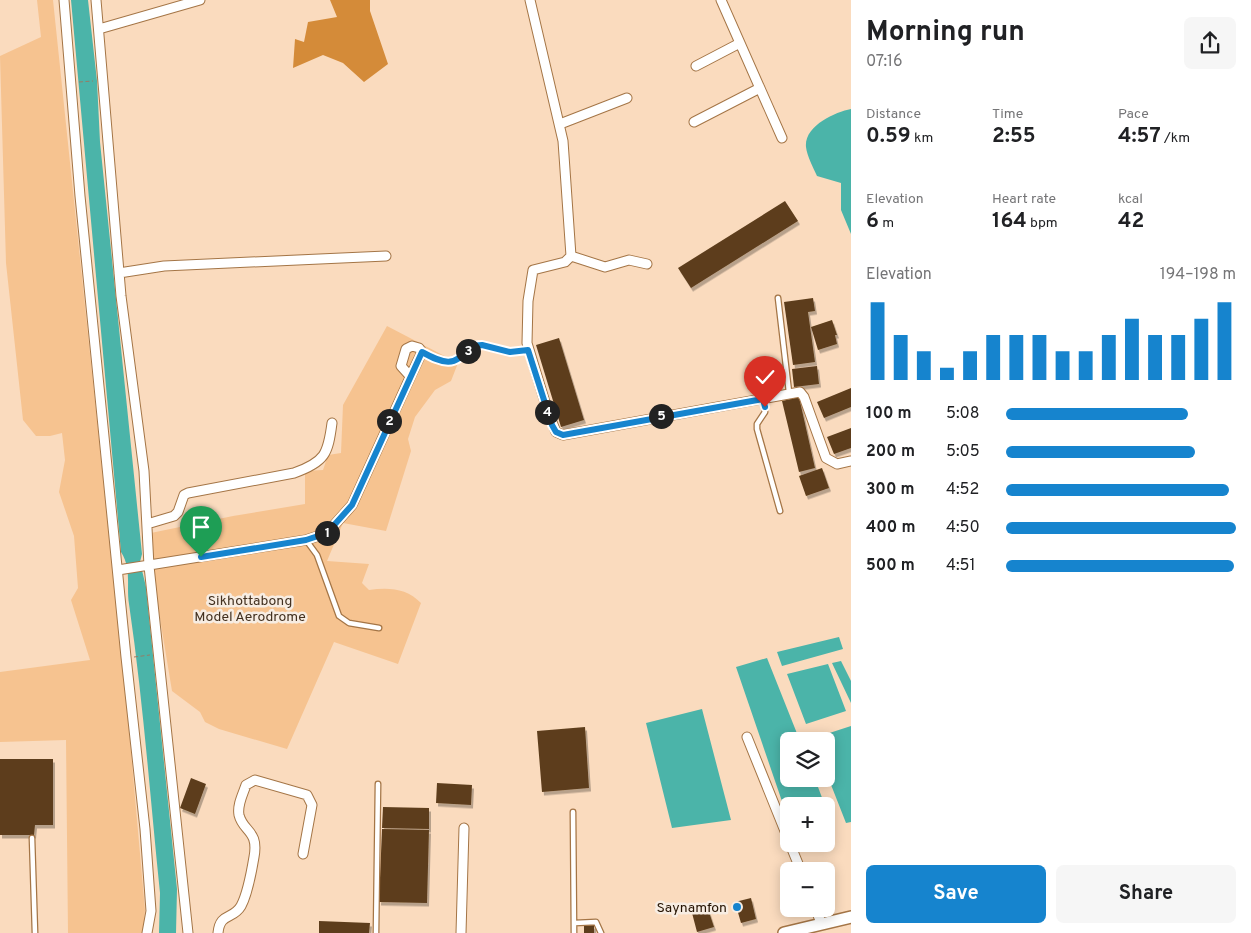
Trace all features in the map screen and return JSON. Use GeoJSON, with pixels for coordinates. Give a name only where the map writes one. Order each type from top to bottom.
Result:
{"type":"FeatureCollection","features":[{"type":"Feature","properties":{"kind":"main road"},"geometry":{"type":"LineString","coordinates":[[784,933],[851,917]]}},
{"type":"Feature","properties":{"kind":"street"},"geometry":{"type":"LineString","coordinates":[[64,0],[80,196],[121,570],[146,829],[151,911],[147,933]]}},
{"type":"Feature","properties":{"kind":"street"},"geometry":{"type":"LineString","coordinates":[[96,0],[119,273],[144,472],[147,524],[145,567],[188,933]]}},
{"type":"Feature","properties":{"kind":"street"},"geometry":{"type":"LineString","coordinates":[[99,28],[200,0]]}},
{"type":"Feature","properties":{"kind":"street"},"geometry":{"type":"LineString","coordinates":[[530,0],[560,124],[565,158],[571,256],[566,262],[537,268],[531,273],[528,301],[528,350],[552,425],[556,432],[563,435],[763,399],[789,392],[800,392],[804,396],[826,458],[837,464],[851,461]]}},
{"type":"Feature","properties":{"kind":"street"},"geometry":{"type":"LineString","coordinates":[[721,0],[782,138]]}},
{"type":"Feature","properties":{"kind":"street"},"geometry":{"type":"LineString","coordinates":[[696,66],[740,43]]}},
{"type":"Feature","properties":{"kind":"street"},"geometry":{"type":"LineString","coordinates":[[694,122],[760,88]]}},
{"type":"Feature","properties":{"kind":"street"},"geometry":{"type":"LineString","coordinates":[[560,124],[627,98]]}},
{"type":"Feature","properties":{"kind":"street"},"geometry":{"type":"LineString","coordinates":[[119,273],[164,266],[386,256]]}},
{"type":"Feature","properties":{"kind":"street"},"geometry":{"type":"LineString","coordinates":[[571,256],[606,267],[628,260],[647,264]]}},
{"type":"Feature","properties":{"kind":"street"},"geometry":{"type":"LineString","coordinates":[[121,570],[306,540],[327,533],[352,505],[422,352],[419,348],[412,346],[406,349],[401,366],[410,376]]}},
{"type":"Feature","properties":{"kind":"street"},"geometry":{"type":"LineString","coordinates":[[147,524],[174,516],[178,512],[184,495],[188,493],[294,473],[308,468],[317,463],[328,449],[332,423]]}},
{"type":"Feature","properties":{"kind":"street"},"geometry":{"type":"LineString","coordinates":[[747,738],[780,820]]}},
{"type":"Feature","properties":{"kind":"street"},"geometry":{"type":"LineString","coordinates":[[218,933],[219,924],[223,918],[237,911],[242,905],[254,857],[256,844],[253,834],[239,817],[239,807],[246,785],[255,780],[307,795],[312,804],[303,854]]}},
{"type":"Feature","properties":{"kind":"street"},"geometry":{"type":"LineString","coordinates":[[461,933],[464,828]]}},
{"type":"Feature","properties":{"kind":"street"},"geometry":{"type":"LineString","coordinates":[[819,917],[822,924]]}},
{"type":"Feature","properties":{"kind":"lane"},"geometry":{"type":"LineString","coordinates":[[778,298],[789,392]]}},
{"type":"Feature","properties":{"kind":"lane"},"geometry":{"type":"LineString","coordinates":[[763,399],[765,412],[757,424],[757,429],[780,511]]}},
{"type":"Feature","properties":{"kind":"lane"},"geometry":{"type":"LineString","coordinates":[[306,540],[317,555],[339,616],[349,623],[379,628]]}},
{"type":"Feature","properties":{"kind":"lane"},"geometry":{"type":"LineString","coordinates":[[376,933],[378,784]]}},
{"type":"Feature","properties":{"kind":"lane"},"geometry":{"type":"LineString","coordinates":[[573,812],[574,933]]}},
{"type":"Feature","properties":{"kind":"lane"},"geometry":{"type":"LineString","coordinates":[[32,838],[35,933]]}},
{"type":"Feature","properties":{"kind":"lane"},"geometry":{"type":"LineString","coordinates":[[575,923],[596,922],[601,933]]}},
{"type":"Feature","properties":{"kind":"path"},"geometry":{"type":"LineString","coordinates":[[76,82],[97,81]]}},
{"type":"Feature","properties":{"kind":"path"},"geometry":{"type":"LineString","coordinates":[[422,352],[440,362],[448,362],[463,356],[472,346],[482,345],[510,352],[528,350]]}},
{"type":"Feature","properties":{"kind":"path"},"geometry":{"type":"LineString","coordinates":[[132,657],[152,654]]}},
{"type":"Feature","properties":{"kind":"green space"},"geometry":{"type":"Polygon","coordinates":[[[37,0],[53,0],[127,707],[145,910],[143,933],[68,933],[66,740],[0,742],[0,672],[90,660],[71,600],[78,588],[74,536],[59,492],[65,460],[62,433],[50,436],[36,436],[23,420],[6,263],[0,56],[41,37],[37,0]]]}},
{"type":"Feature","properties":{"kind":"green space","name":"Sikhottabong Model Aerodrome"},"geometry":{"type":"Polygon","coordinates":[[[387,326],[458,363],[451,381],[435,390],[415,417],[408,439],[411,451],[386,531],[343,523],[327,561],[369,564],[362,583],[369,590],[397,590],[410,594],[421,603],[398,664],[334,642],[287,749],[219,729],[205,722],[200,712],[172,691],[146,534],[233,516],[305,504],[305,471],[323,470],[328,455],[341,453],[343,405],[387,326]]]}},
{"type":"Feature","properties":{"kind":"shaded area"},"geometry":{"type":"Polygon","coordinates":[[[330,0],[370,0],[370,11],[388,64],[364,82],[343,63],[323,55],[293,68],[295,39],[304,42],[308,22],[337,17],[330,0]]]}},
{"type":"Feature","properties":{"kind":"water"},"geometry":{"type":"Polygon","coordinates":[[[71,0],[88,0],[97,81],[100,142],[142,554],[140,562],[146,587],[177,889],[176,933],[159,933],[160,893],[142,712],[128,597],[128,571],[121,552],[71,0]]]}},
{"type":"Feature","properties":{"kind":"water"},"geometry":{"type":"Polygon","coordinates":[[[851,109],[851,234],[841,210],[841,183],[817,176],[806,147],[810,133],[822,121],[837,113],[851,109]]]}},
{"type":"Feature","properties":{"kind":"water"},"geometry":{"type":"Polygon","coordinates":[[[839,637],[843,649],[782,666],[777,652],[839,637]]]}},
{"type":"Feature","properties":{"kind":"water"},"geometry":{"type":"Polygon","coordinates":[[[767,658],[796,732],[780,732],[780,787],[818,787],[822,797],[781,797],[736,667],[767,658]]]}},
{"type":"Feature","properties":{"kind":"water"},"geometry":{"type":"Polygon","coordinates":[[[841,661],[851,681],[851,703],[832,663],[841,661]]]}},
{"type":"Feature","properties":{"kind":"water"},"geometry":{"type":"Polygon","coordinates":[[[828,664],[846,711],[806,724],[787,674],[828,664]]]}},
{"type":"Feature","properties":{"kind":"water"},"geometry":{"type":"Polygon","coordinates":[[[702,709],[731,820],[672,828],[646,723],[702,709]]]}},
{"type":"Feature","properties":{"kind":"water"},"geometry":{"type":"Polygon","coordinates":[[[851,726],[851,822],[846,823],[832,787],[835,787],[835,732],[832,732],[851,726]]]}},
{"type":"Feature","properties":{"kind":"building"},"geometry":{"type":"Polygon","coordinates":[[[785,201],[798,221],[691,288],[678,268],[785,201]]]}},
{"type":"Feature","properties":{"kind":"building"},"geometry":{"type":"Polygon","coordinates":[[[813,298],[815,311],[808,312],[815,362],[793,365],[784,302],[813,298]]]}},
{"type":"Feature","properties":{"kind":"building"},"geometry":{"type":"Polygon","coordinates":[[[832,320],[837,335],[835,335],[837,344],[818,350],[811,327],[832,320]]]}},
{"type":"Feature","properties":{"kind":"building"},"geometry":{"type":"Polygon","coordinates":[[[559,338],[584,420],[561,427],[536,345],[559,338]]]}},
{"type":"Feature","properties":{"kind":"building"},"geometry":{"type":"Polygon","coordinates":[[[817,366],[819,384],[794,387],[792,369],[817,366]]]}},
{"type":"Feature","properties":{"kind":"building"},"geometry":{"type":"Polygon","coordinates":[[[851,388],[851,407],[824,418],[817,402],[851,388]]]}},
{"type":"Feature","properties":{"kind":"building"},"geometry":{"type":"Polygon","coordinates":[[[799,397],[815,468],[799,472],[782,401],[799,397]]]}},
{"type":"Feature","properties":{"kind":"building"},"geometry":{"type":"Polygon","coordinates":[[[851,428],[851,448],[834,454],[827,437],[851,428]]]}},
{"type":"Feature","properties":{"kind":"building"},"geometry":{"type":"Polygon","coordinates":[[[822,468],[829,488],[806,496],[799,476],[822,468]]]}},
{"type":"Feature","properties":{"kind":"building"},"geometry":{"type":"Polygon","coordinates":[[[585,727],[589,788],[542,792],[537,731],[585,727]]]}},
{"type":"Feature","properties":{"kind":"building"},"geometry":{"type":"Polygon","coordinates":[[[0,759],[53,759],[53,825],[35,825],[34,835],[0,835],[0,759]]]}},
{"type":"Feature","properties":{"kind":"building"},"geometry":{"type":"Polygon","coordinates":[[[191,778],[206,784],[195,814],[180,808],[191,778]]]}},
{"type":"Feature","properties":{"kind":"building"},"geometry":{"type":"Polygon","coordinates":[[[437,783],[472,785],[471,805],[436,803],[437,783]]]}},
{"type":"Feature","properties":{"kind":"building"},"geometry":{"type":"Polygon","coordinates":[[[383,807],[429,808],[429,829],[382,828],[383,807]]]}},
{"type":"Feature","properties":{"kind":"building"},"geometry":{"type":"Polygon","coordinates":[[[382,829],[429,830],[427,903],[379,902],[382,829]]]}},
{"type":"Feature","properties":{"kind":"building"},"geometry":{"type":"Polygon","coordinates":[[[751,898],[756,919],[741,923],[735,902],[751,898]]]}},
{"type":"Feature","properties":{"kind":"building"},"geometry":{"type":"Polygon","coordinates":[[[708,909],[714,927],[697,932],[692,913],[708,909]]]}},
{"type":"Feature","properties":{"kind":"building"},"geometry":{"type":"Polygon","coordinates":[[[319,921],[370,923],[369,933],[319,933],[319,921]]]}},
{"type":"Feature","properties":{"kind":"building"},"geometry":{"type":"Polygon","coordinates":[[[594,925],[594,933],[584,933],[584,926],[594,925]]]}},
{"type":"Feature","properties":{"kind":"place","name":"Saynamfon"},"geometry":{"type":"Point","coordinates":[737,907]}},
{"type":"Feature","properties":{"kind":"route"},"geometry":{"type":"LineString","coordinates":[[201,557],[306,540],[327,533],[352,505],[389,420],[422,352],[440,362],[448,362],[463,356],[472,346],[482,345],[510,352],[528,350],[552,425],[556,432],[563,435],[575,431],[763,399],[765,407]]}}]}
